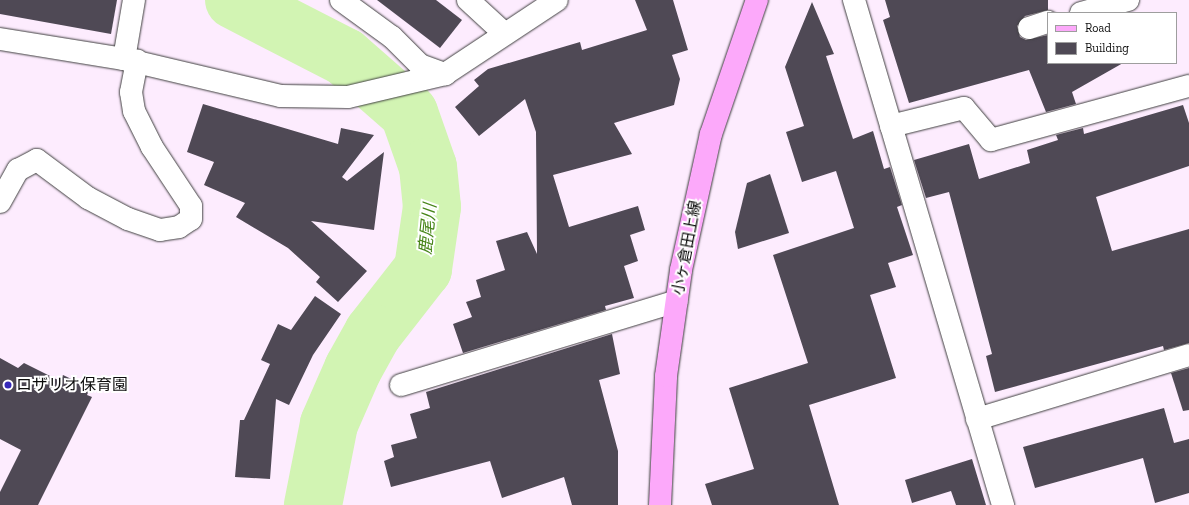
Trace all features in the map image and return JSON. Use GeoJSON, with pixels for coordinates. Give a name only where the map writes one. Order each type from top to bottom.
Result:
{"type":"FeatureCollection","features":[{"type":"Feature","properties":{"kind":"main road","name":"小ヶ倉田上線"},"geometry":{"type":"LineString","coordinates":[[660,505],[666,376],[676,301],[711,134],[758,0]]}},
{"type":"Feature","properties":{"kind":"street"},"geometry":{"type":"LineString","coordinates":[[0,202],[18,170],[37,160],[88,198],[128,219],[160,230],[179,227],[191,219],[191,206],[152,147],[134,111],[131,92],[130,60],[134,0]]}},
{"type":"Feature","properties":{"kind":"street"},"geometry":{"type":"LineString","coordinates":[[341,0],[392,37],[420,64],[445,74]]}},
{"type":"Feature","properties":{"kind":"street"},"geometry":{"type":"LineString","coordinates":[[468,0],[505,34]]}},
{"type":"Feature","properties":{"kind":"street"},"geometry":{"type":"LineString","coordinates":[[0,39],[130,60],[281,96],[348,97],[445,74],[557,0]]}},
{"type":"Feature","properties":{"kind":"street"},"geometry":{"type":"LineString","coordinates":[[854,0],[1003,505]]}},
{"type":"Feature","properties":{"kind":"street"},"geometry":{"type":"LineString","coordinates":[[1085,12],[1128,0]]}},
{"type":"Feature","properties":{"kind":"street"},"geometry":{"type":"LineString","coordinates":[[891,126],[964,108],[991,140],[1189,86]]}},
{"type":"Feature","properties":{"kind":"street"},"geometry":{"type":"LineString","coordinates":[[402,385],[676,301]]}},
{"type":"Feature","properties":{"kind":"street"},"geometry":{"type":"LineString","coordinates":[[977,419],[1189,355]]}},
{"type":"Feature","properties":{"kind":"building"},"geometry":{"type":"Polygon","coordinates":[[[0,0],[117,0],[111,34],[0,14],[0,0]]]}},
{"type":"Feature","properties":{"kind":"building"},"geometry":{"type":"Polygon","coordinates":[[[377,0],[436,0],[462,20],[440,48],[377,0]]]}},
{"type":"Feature","properties":{"kind":"building"},"geometry":{"type":"Polygon","coordinates":[[[635,0],[673,0],[688,50],[672,55],[680,79],[674,105],[614,123],[632,154],[553,175],[569,227],[638,206],[645,230],[630,235],[638,261],[624,266],[634,298],[605,306],[606,310],[463,353],[453,324],[472,317],[466,302],[481,297],[476,280],[505,270],[496,241],[527,232],[537,254],[536,132],[525,99],[479,136],[455,107],[479,86],[474,80],[488,69],[580,42],[582,50],[647,30],[635,0]]]}},
{"type":"Feature","properties":{"kind":"building"},"geometry":{"type":"Polygon","coordinates":[[[885,0],[1048,0],[1048,10],[1025,16],[1017,26],[1020,37],[1026,40],[1047,35],[1047,64],[1121,64],[1072,92],[1076,104],[1046,112],[1029,70],[909,103],[883,20],[890,17],[885,0]]]}},
{"type":"Feature","properties":{"kind":"building"},"geometry":{"type":"Polygon","coordinates":[[[812,2],[834,54],[826,56],[853,139],[873,131],[884,169],[890,167],[902,205],[897,207],[913,255],[888,263],[896,287],[870,295],[896,378],[809,405],[839,505],[712,505],[705,484],[754,469],[729,388],[808,363],[773,255],[854,228],[836,171],[802,182],[786,132],[804,126],[785,67],[812,2]]]}},
{"type":"Feature","properties":{"kind":"building"},"geometry":{"type":"Polygon","coordinates":[[[203,104],[338,144],[341,128],[374,135],[342,177],[347,181],[384,152],[374,230],[311,221],[367,271],[338,302],[316,282],[320,277],[288,248],[236,217],[245,203],[204,185],[214,162],[187,152],[203,104]]]}},
{"type":"Feature","properties":{"kind":"building"},"geometry":{"type":"Polygon","coordinates":[[[1183,105],[1189,123],[1189,166],[1096,197],[1112,251],[1189,229],[1189,343],[1164,350],[1163,346],[995,392],[986,356],[992,354],[949,192],[926,198],[914,160],[969,144],[979,179],[1030,163],[1027,150],[1058,140],[1056,135],[1083,128],[1084,134],[1183,105]]]}},
{"type":"Feature","properties":{"kind":"building"},"geometry":{"type":"Polygon","coordinates":[[[770,174],[789,233],[738,249],[735,232],[747,183],[770,174]]]}},
{"type":"Feature","properties":{"kind":"building"},"geometry":{"type":"Polygon","coordinates":[[[315,296],[341,314],[313,355],[289,405],[276,399],[270,479],[235,477],[240,420],[244,420],[270,364],[261,360],[278,324],[291,330],[315,296]]]}},
{"type":"Feature","properties":{"kind":"building"},"geometry":{"type":"Polygon","coordinates":[[[612,334],[620,374],[599,380],[618,451],[618,505],[572,505],[564,477],[502,498],[490,461],[391,487],[384,461],[394,457],[391,445],[417,438],[410,414],[430,408],[426,392],[612,334]]]}},
{"type":"Feature","properties":{"kind":"building"},"geometry":{"type":"Polygon","coordinates":[[[0,358],[18,368],[24,363],[60,381],[63,375],[90,388],[87,395],[92,397],[38,505],[0,505],[0,492],[21,450],[0,439],[0,358]]]}},
{"type":"Feature","properties":{"kind":"building"},"geometry":{"type":"Polygon","coordinates":[[[1189,368],[1189,410],[1183,411],[1171,373],[1189,368]]]}},
{"type":"Feature","properties":{"kind":"building"},"geometry":{"type":"Polygon","coordinates":[[[1164,408],[1174,443],[1189,439],[1189,493],[1155,503],[1143,458],[1035,488],[1023,447],[1164,408]]]}},
{"type":"Feature","properties":{"kind":"building"},"geometry":{"type":"Polygon","coordinates":[[[972,459],[986,505],[956,505],[951,491],[912,503],[905,480],[972,459]]]}},
{"type":"Feature","properties":{"kind":"waterway","name":"鹿尾川"},"geometry":{"type":"LineString","coordinates":[[234,0],[345,57],[409,113],[428,167],[432,207],[423,269],[373,333],[353,369],[329,424],[313,505]]}},
{"type":"Feature","properties":{"kind":"place","name":"ロザリオ保育園"},"geometry":{"type":"Point","coordinates":[8,385]}}]}
